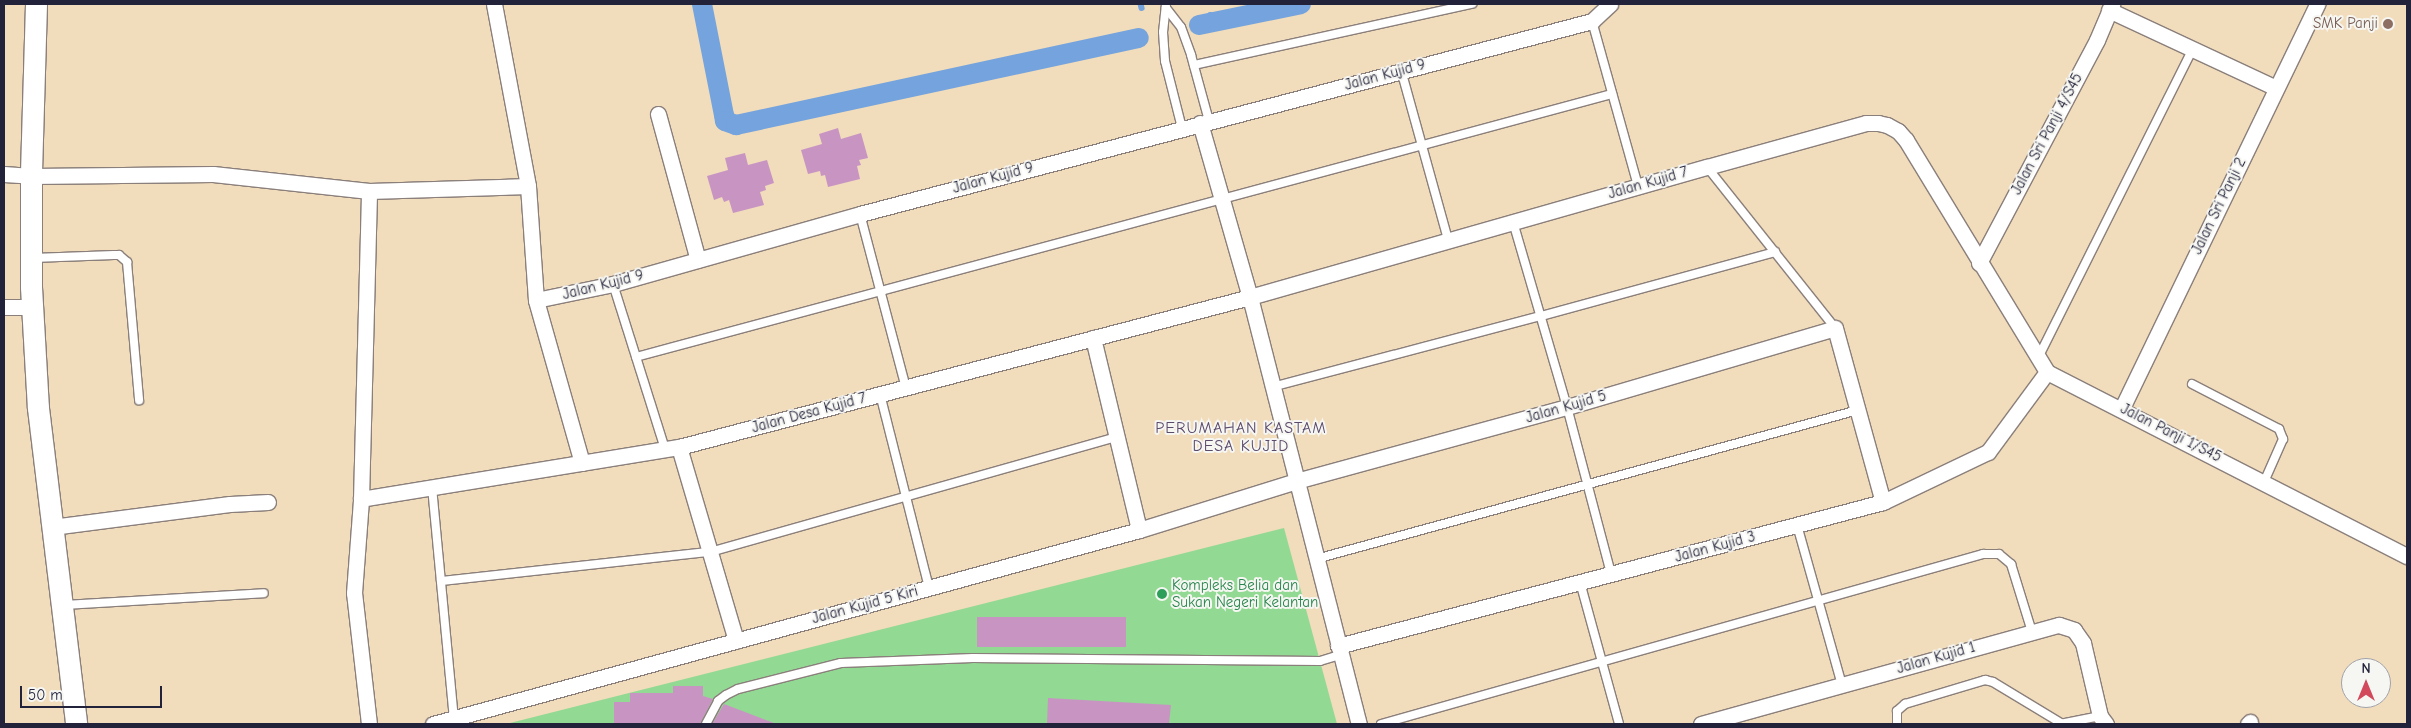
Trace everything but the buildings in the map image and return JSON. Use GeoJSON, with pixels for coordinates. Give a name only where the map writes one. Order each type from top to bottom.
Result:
{"type":"FeatureCollection","features":[{"type":"Feature","properties":{"kind":"main road"},"geometry":{"type":"LineString","coordinates":[[36,4],[30,176],[32,307],[38,408],[76,724]]}},
{"type":"Feature","properties":{"kind":"street"},"geometry":{"type":"LineString","coordinates":[[494,4],[528,186],[536,300],[582,463]]}},
{"type":"Feature","properties":{"kind":"street","name":"Jalan Kujid 9"},"geometry":{"type":"LineString","coordinates":[[536,300],[613,284],[860,214],[1592,21],[1610,4]]}},
{"type":"Feature","properties":{"kind":"street","name":"Jalan Sri Panji 2"},"geometry":{"type":"LineString","coordinates":[[2122,408],[2316,4]]}},
{"type":"Feature","properties":{"kind":"street"},"geometry":{"type":"LineString","coordinates":[[2111,7],[2193,49],[2276,88]]}},
{"type":"Feature","properties":{"kind":"street","name":"Jalan Sri Panji 4/S45"},"geometry":{"type":"LineString","coordinates":[[1979,263],[2097,40],[2111,7]]}},
{"type":"Feature","properties":{"kind":"street"},"geometry":{"type":"LineString","coordinates":[[658,114],[698,260]]}},
{"type":"Feature","properties":{"kind":"street"},"geometry":{"type":"LineString","coordinates":[[1205,122],[1222,200],[1250,297],[1359,724]]}},
{"type":"Feature","properties":{"kind":"street","name":"Jalan Kujid 7"},"geometry":{"type":"LineString","coordinates":[[1250,297],[1707,166],[1866,123],[1887,125],[1898,131],[1906,140],[1979,263]]}},
{"type":"Feature","properties":{"kind":"street"},"geometry":{"type":"LineString","coordinates":[[4,174],[30,176],[213,174],[369,191],[528,186]]}},
{"type":"Feature","properties":{"kind":"street"},"geometry":{"type":"LineString","coordinates":[[369,191],[361,499],[354,593],[369,724]]}},
{"type":"Feature","properties":{"kind":"street"},"geometry":{"type":"LineString","coordinates":[[1979,263],[2047,372]]}},
{"type":"Feature","properties":{"kind":"street","name":"Jalan Desa Kujid 7"},"geometry":{"type":"LineString","coordinates":[[361,499],[672,448],[1250,297]]}},
{"type":"Feature","properties":{"kind":"street"},"geometry":{"type":"LineString","coordinates":[[4,307],[32,307]]}},
{"type":"Feature","properties":{"kind":"street"},"geometry":{"type":"LineString","coordinates":[[1835,328],[1883,502]]}},
{"type":"Feature","properties":{"kind":"street","name":"Jalan Kujid 5"},"geometry":{"type":"LineString","coordinates":[[1296,481],[1568,407],[1835,328]]}},
{"type":"Feature","properties":{"kind":"street"},"geometry":{"type":"LineString","coordinates":[[1093,338],[1139,530]]}},
{"type":"Feature","properties":{"kind":"street","name":"Jalan Panji 1/S45"},"geometry":{"type":"LineString","coordinates":[[2047,372],[2122,408],[2407,556]]}},
{"type":"Feature","properties":{"kind":"street","name":"Jalan Kujid 3"},"geometry":{"type":"LineString","coordinates":[[1339,651],[1580,582],[1883,502],[1988,452],[2047,372]]}},
{"type":"Feature","properties":{"kind":"street"},"geometry":{"type":"LineString","coordinates":[[672,448],[710,552],[736,641]]}},
{"type":"Feature","properties":{"kind":"street","name":"Jalan Kujid 5 Kiri"},"geometry":{"type":"LineString","coordinates":[[432,724],[1139,530],[1296,481]]}},
{"type":"Feature","properties":{"kind":"street"},"geometry":{"type":"LineString","coordinates":[[52,528],[230,504],[268,502]]}},
{"type":"Feature","properties":{"kind":"street","name":"Jalan Kujid 1"},"geometry":{"type":"LineString","coordinates":[[1701,724],[2059,625],[2067,626],[2080,636],[2103,720]]}},
{"type":"Feature","properties":{"kind":"lane"},"geometry":{"type":"LineString","coordinates":[[1194,65],[1472,4]]}},
{"type":"Feature","properties":{"kind":"lane"},"geometry":{"type":"LineString","coordinates":[[1166,6],[1181,27],[1194,65],[1205,122]]}},
{"type":"Feature","properties":{"kind":"lane"},"geometry":{"type":"LineString","coordinates":[[1166,6],[1163,32],[1165,61],[1182,128]]}},
{"type":"Feature","properties":{"kind":"lane"},"geometry":{"type":"LineString","coordinates":[[1592,21],[1638,186]]}},
{"type":"Feature","properties":{"kind":"lane"},"geometry":{"type":"LineString","coordinates":[[2038,358],[2193,49]]}},
{"type":"Feature","properties":{"kind":"lane"},"geometry":{"type":"LineString","coordinates":[[1401,70],[1448,240]]}},
{"type":"Feature","properties":{"kind":"lane"},"geometry":{"type":"LineString","coordinates":[[636,357],[1612,94]]}},
{"type":"Feature","properties":{"kind":"lane"},"geometry":{"type":"LineString","coordinates":[[1707,166],[1835,328]]}},
{"type":"Feature","properties":{"kind":"lane"},"geometry":{"type":"LineString","coordinates":[[860,214],[906,388]]}},
{"type":"Feature","properties":{"kind":"lane"},"geometry":{"type":"LineString","coordinates":[[1513,222],[1568,407],[1611,574]]}},
{"type":"Feature","properties":{"kind":"lane"},"geometry":{"type":"LineString","coordinates":[[1272,387],[1775,252]]}},
{"type":"Feature","properties":{"kind":"lane"},"geometry":{"type":"LineString","coordinates":[[30,258],[114,254],[124,258],[129,268],[138,400]]}},
{"type":"Feature","properties":{"kind":"lane"},"geometry":{"type":"LineString","coordinates":[[613,284],[636,357],[672,448]]}},
{"type":"Feature","properties":{"kind":"lane"},"geometry":{"type":"LineString","coordinates":[[2192,384],[2279,429],[2282,438],[2281,444],[2264,482]]}},
{"type":"Feature","properties":{"kind":"lane"},"geometry":{"type":"LineString","coordinates":[[880,394],[930,588]]}},
{"type":"Feature","properties":{"kind":"lane"},"geometry":{"type":"LineString","coordinates":[[1316,559],[1858,410]]}},
{"type":"Feature","properties":{"kind":"lane"},"geometry":{"type":"LineString","coordinates":[[441,581],[710,552],[1116,437]]}},
{"type":"Feature","properties":{"kind":"lane"},"geometry":{"type":"LineString","coordinates":[[432,487],[454,718]]}},
{"type":"Feature","properties":{"kind":"lane"},"geometry":{"type":"LineString","coordinates":[[1797,525],[1842,685]]}},
{"type":"Feature","properties":{"kind":"lane"},"geometry":{"type":"LineString","coordinates":[[1381,724],[1991,553],[1999,554],[2011,564],[2032,632]]}},
{"type":"Feature","properties":{"kind":"lane"},"geometry":{"type":"LineString","coordinates":[[1580,582],[1619,724]]}},
{"type":"Feature","properties":{"kind":"lane"},"geometry":{"type":"LineString","coordinates":[[62,606],[264,593]]}},
{"type":"Feature","properties":{"kind":"lane"},"geometry":{"type":"LineString","coordinates":[[706,724],[718,701],[738,690],[850,662],[973,658],[1320,660],[1339,651]]}},
{"type":"Feature","properties":{"kind":"lane"},"geometry":{"type":"LineString","coordinates":[[1896,724],[1897,711],[1905,704],[1985,680],[2061,724],[2103,720]]}},
{"type":"Feature","properties":{"kind":"green space","name":"Kompleks Belia dan Sukan Negeri Kelantan"},"geometry":{"type":"Polygon","coordinates":[[[1284,528],[1337,724],[506,724],[1284,528]]]}},
{"type":"Feature","properties":{"kind":"waterway"},"geometry":{"type":"LineString","coordinates":[[702,4],[725,121],[736,125],[1139,38]]}},
{"type":"Feature","properties":{"kind":"waterway"},"geometry":{"type":"LineString","coordinates":[[1141,4],[1142,8]]}},
{"type":"Feature","properties":{"kind":"waterway"},"geometry":{"type":"LineString","coordinates":[[1199,25],[1301,4]]}},
{"type":"Feature","properties":{"kind":"waterway"},"geometry":{"type":"LineString","coordinates":[[1211,15],[1212,22]]}},
{"type":"Feature","properties":{"kind":"place","name":"SMK Panji"},"geometry":{"type":"Point","coordinates":[2388,24]}},
{"type":"Feature","properties":{"kind":"place","name":"Kompleks Belia dan Sukan Negeri Kelantan"},"geometry":{"type":"Point","coordinates":[1162,594]}},
{"type":"Feature","properties":{"kind":"district","name":"PERUMAHAN KASTAM DESA KUJID"},"geometry":{"type":"Point","coordinates":[1241,437]}}]}
